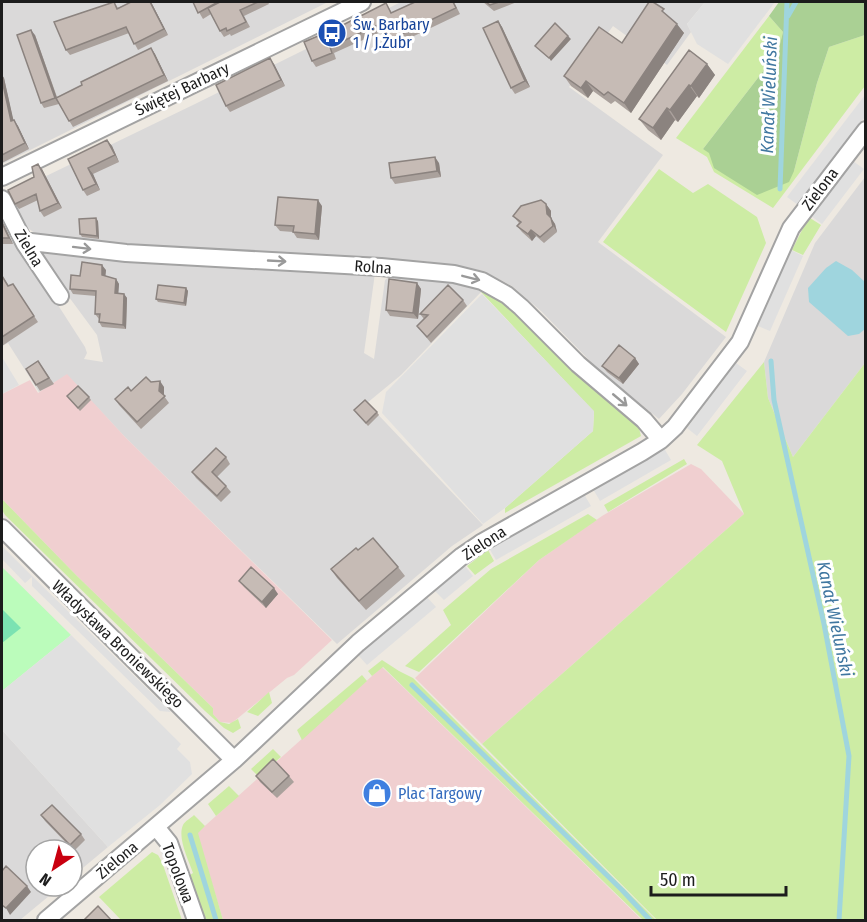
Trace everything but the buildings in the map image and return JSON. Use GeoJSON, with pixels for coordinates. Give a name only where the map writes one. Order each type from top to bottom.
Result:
{"type":"FeatureCollection","features":[{"type":"Feature","properties":{"kind":"street","name":"Świętej Barbary"},"geometry":{"type":"LineString","coordinates":[[2,177],[362,2]]}},
{"type":"Feature","properties":{"kind":"street","name":"Zielona"},"geometry":{"type":"LineString","coordinates":[[46,921],[234,760],[358,643],[472,549],[661,440],[681,420],[736,350],[791,228],[866,130]]}},
{"type":"Feature","properties":{"kind":"street","name":"Zielna"},"geometry":{"type":"LineString","coordinates":[[2,199],[25,244],[60,296]]}},
{"type":"Feature","properties":{"kind":"street","name":"Rolna"},"geometry":{"type":"LineString","coordinates":[[25,244],[31,242],[126,254],[381,267],[454,274],[482,281],[507,295],[521,307],[578,364],[644,420],[661,440]]}},
{"type":"Feature","properties":{"kind":"street","name":"Władysława Broniewskiego"},"geometry":{"type":"LineString","coordinates":[[2,528],[234,760]]}},
{"type":"Feature","properties":{"kind":"street","name":"Topolowa"},"geometry":{"type":"LineString","coordinates":[[156,827],[169,843],[196,921]]}},
{"type":"Feature","properties":{"kind":"shaded area"},"geometry":{"type":"Polygon","coordinates":[[[2,2],[328,2],[2,164],[2,2]]]}},
{"type":"Feature","properties":{"kind":"shaded area"},"geometry":{"type":"Polygon","coordinates":[[[401,2],[705,2],[687,24],[691,32],[667,65],[613,26],[569,87],[663,155],[598,242],[726,337],[682,394],[659,419],[598,369],[541,311],[512,286],[484,271],[424,261],[133,247],[38,235],[26,227],[9,194],[401,2]]]}},
{"type":"Feature","properties":{"kind":"shaded area"},"geometry":{"type":"Polygon","coordinates":[[[705,2],[775,2],[728,64],[697,44],[687,24],[705,2]]]}},
{"type":"Feature","properties":{"kind":"shaded area"},"geometry":{"type":"Polygon","coordinates":[[[865,95],[865,117],[798,205],[787,197],[865,95]]]}},
{"type":"Feature","properties":{"kind":"shaded area"},"geometry":{"type":"Polygon","coordinates":[[[853,161],[864,169],[822,224],[811,216],[853,161]]]}},
{"type":"Feature","properties":{"kind":"shaded area"},"geometry":{"type":"Polygon","coordinates":[[[865,177],[865,363],[793,457],[768,398],[764,362],[815,243],[865,177]]]}},
{"type":"Feature","properties":{"kind":"shaded area"},"geometry":{"type":"Polygon","coordinates":[[[2,218],[48,294],[56,302],[85,347],[87,353],[84,359],[103,362],[97,335],[35,248],[375,273],[364,353],[374,359],[385,280],[391,275],[454,281],[483,290],[401,375],[367,403],[483,525],[452,546],[337,644],[125,437],[67,375],[39,392],[8,343],[2,346],[2,218]]]}},
{"type":"Feature","properties":{"kind":"shaded area"},"geometry":{"type":"Polygon","coordinates":[[[791,250],[803,256],[770,331],[758,326],[791,250]]]}},
{"type":"Feature","properties":{"kind":"shaded area"},"geometry":{"type":"Polygon","coordinates":[[[482,294],[594,411],[593,431],[505,508],[483,524],[382,413],[386,392],[482,294]]]}},
{"type":"Feature","properties":{"kind":"shaded area"},"geometry":{"type":"Polygon","coordinates":[[[2,357],[19,385],[2,394],[2,357]]]}},
{"type":"Feature","properties":{"kind":"shaded area"},"geometry":{"type":"Polygon","coordinates":[[[736,363],[747,371],[697,436],[687,428],[736,363]]]}},
{"type":"Feature","properties":{"kind":"shaded area"},"geometry":{"type":"Polygon","coordinates":[[[67,374],[125,437],[332,640],[294,675],[287,678],[232,723],[220,722],[213,714],[213,708],[76,575],[2,499],[2,394],[30,380],[38,393],[67,374]]]}},
{"type":"Feature","properties":{"kind":"shaded area"},"geometry":{"type":"Polygon","coordinates":[[[664,448],[671,460],[600,501],[593,489],[664,448]]]}},
{"type":"Feature","properties":{"kind":"shaded area","name":"Plac Targowy"},"geometry":{"type":"Polygon","coordinates":[[[691,464],[701,469],[744,514],[482,744],[415,678],[539,560],[602,516],[691,464]]]}},
{"type":"Feature","properties":{"kind":"shaded area"},"geometry":{"type":"Polygon","coordinates":[[[584,494],[591,506],[496,560],[489,548],[584,494]]]}},
{"type":"Feature","properties":{"kind":"shaded area"},"geometry":{"type":"Polygon","coordinates":[[[2,546],[171,712],[160,711],[32,586],[32,577],[25,583],[2,559],[2,546]]]}},
{"type":"Feature","properties":{"kind":"shaded area"},"geometry":{"type":"Polygon","coordinates":[[[465,566],[473,576],[444,600],[435,591],[465,566]]]}},
{"type":"Feature","properties":{"kind":"shaded area"},"geometry":{"type":"Polygon","coordinates":[[[427,597],[436,607],[367,665],[358,655],[427,597]]]}},
{"type":"Feature","properties":{"kind":"shaded area"},"geometry":{"type":"Polygon","coordinates":[[[71,635],[181,744],[177,749],[190,762],[192,774],[160,805],[108,847],[2,730],[2,691],[71,635]]]}},
{"type":"Feature","properties":{"kind":"shaded area","name":"Plac Targowy"},"geometry":{"type":"Polygon","coordinates":[[[382,667],[642,920],[223,920],[197,833],[382,667]]]}},
{"type":"Feature","properties":{"kind":"shaded area"},"geometry":{"type":"Polygon","coordinates":[[[2,730],[108,847],[84,867],[84,838],[24,838],[24,898],[47,898],[20,920],[2,920],[2,730]]]}},
{"type":"Feature","properties":{"kind":"green space"},"geometry":{"type":"Polygon","coordinates":[[[779,2],[865,2],[865,35],[829,47],[789,182],[757,195],[714,168],[709,153],[703,149],[778,52],[783,32],[769,16],[779,2]]]}},
{"type":"Feature","properties":{"kind":"green space"},"geometry":{"type":"Polygon","coordinates":[[[769,16],[783,32],[778,52],[703,149],[794,171],[829,47],[865,35],[865,86],[773,208],[714,172],[707,157],[676,138],[769,16]]]}},
{"type":"Feature","properties":{"kind":"green space"},"geometry":{"type":"Polygon","coordinates":[[[659,169],[693,193],[708,184],[757,217],[766,243],[726,332],[603,242],[659,169]]]}},
{"type":"Feature","properties":{"kind":"green space"},"geometry":{"type":"Polygon","coordinates":[[[810,218],[821,225],[803,255],[792,250],[810,218]]]}},
{"type":"Feature","properties":{"kind":"green space"},"geometry":{"type":"Polygon","coordinates":[[[483,290],[504,303],[581,375],[638,424],[641,436],[505,513],[505,508],[593,431],[594,412],[481,292],[483,290]]]}},
{"type":"Feature","properties":{"kind":"green space"},"geometry":{"type":"Polygon","coordinates":[[[764,362],[768,398],[793,457],[865,363],[865,920],[657,920],[482,744],[744,514],[722,461],[697,445],[764,362]]]}},
{"type":"Feature","properties":{"kind":"green space"},"geometry":{"type":"Polygon","coordinates":[[[684,459],[687,464],[608,512],[604,505],[684,459]]]}},
{"type":"Feature","properties":{"kind":"green space"},"geometry":{"type":"Polygon","coordinates":[[[2,499],[76,575],[213,708],[213,714],[220,722],[229,724],[238,719],[241,728],[233,733],[205,711],[5,515],[2,510],[2,499]]]}},
{"type":"Feature","properties":{"kind":"green space"},"geometry":{"type":"Polygon","coordinates":[[[588,514],[597,520],[539,560],[419,672],[405,666],[451,625],[443,610],[491,569],[588,514]]]}},
{"type":"Feature","properties":{"kind":"green space"},"geometry":{"type":"Polygon","coordinates":[[[488,550],[494,561],[475,575],[467,566],[488,550]]]}},
{"type":"Feature","properties":{"kind":"green space"},"geometry":{"type":"Polygon","coordinates":[[[2,567],[71,635],[2,691],[2,567]]]}},
{"type":"Feature","properties":{"kind":"green space"},"geometry":{"type":"Polygon","coordinates":[[[2,609],[21,628],[2,643],[2,609]]]}},
{"type":"Feature","properties":{"kind":"green space"},"geometry":{"type":"Polygon","coordinates":[[[382,660],[413,678],[656,920],[643,920],[383,667],[372,676],[368,671],[382,660]]]}},
{"type":"Feature","properties":{"kind":"green space"},"geometry":{"type":"Polygon","coordinates":[[[362,675],[367,681],[302,740],[297,730],[362,675]]]}},
{"type":"Feature","properties":{"kind":"green space"},"geometry":{"type":"Polygon","coordinates":[[[269,692],[272,703],[258,716],[247,712],[269,692]]]}},
{"type":"Feature","properties":{"kind":"green space"},"geometry":{"type":"Polygon","coordinates":[[[273,749],[281,757],[258,776],[251,769],[273,749]]]}},
{"type":"Feature","properties":{"kind":"green space"},"geometry":{"type":"Polygon","coordinates":[[[229,786],[239,796],[216,816],[208,804],[229,786]]]}},
{"type":"Feature","properties":{"kind":"green space"},"geometry":{"type":"Polygon","coordinates":[[[194,815],[205,826],[198,833],[223,920],[205,920],[190,875],[193,873],[181,836],[184,824],[194,815]]]}},
{"type":"Feature","properties":{"kind":"green space"},"geometry":{"type":"Polygon","coordinates":[[[152,852],[158,855],[162,862],[182,920],[121,920],[99,897],[152,852]]]}},
{"type":"Feature","properties":{"kind":"water"},"geometry":{"type":"Polygon","coordinates":[[[836,261],[852,270],[865,282],[865,329],[859,334],[848,336],[809,302],[808,288],[826,268],[836,261]]]}},
{"type":"Feature","properties":{"kind":"waterway","name":"Kanał Wieluński"},"geometry":{"type":"LineString","coordinates":[[780,189],[787,2]]}},
{"type":"Feature","properties":{"kind":"waterway"},"geometry":{"type":"LineString","coordinates":[[788,16],[796,2]]}},
{"type":"Feature","properties":{"kind":"waterway","name":"Kanał Wieluński"},"geometry":{"type":"LineString","coordinates":[[771,361],[774,400],[824,624],[849,756],[839,920]]}},
{"type":"Feature","properties":{"kind":"waterway"},"geometry":{"type":"LineString","coordinates":[[412,685],[650,920]]}},
{"type":"Feature","properties":{"kind":"waterway"},"geometry":{"type":"LineString","coordinates":[[190,835],[216,920]]}},
{"type":"Feature","properties":{"kind":"place","name":"Św. Barbary 1 / J.Żubr"},"geometry":{"type":"Point","coordinates":[332,33]}},
{"type":"Feature","properties":{"kind":"place","name":"Plac Targowy"},"geometry":{"type":"Point","coordinates":[377,793]}}]}
